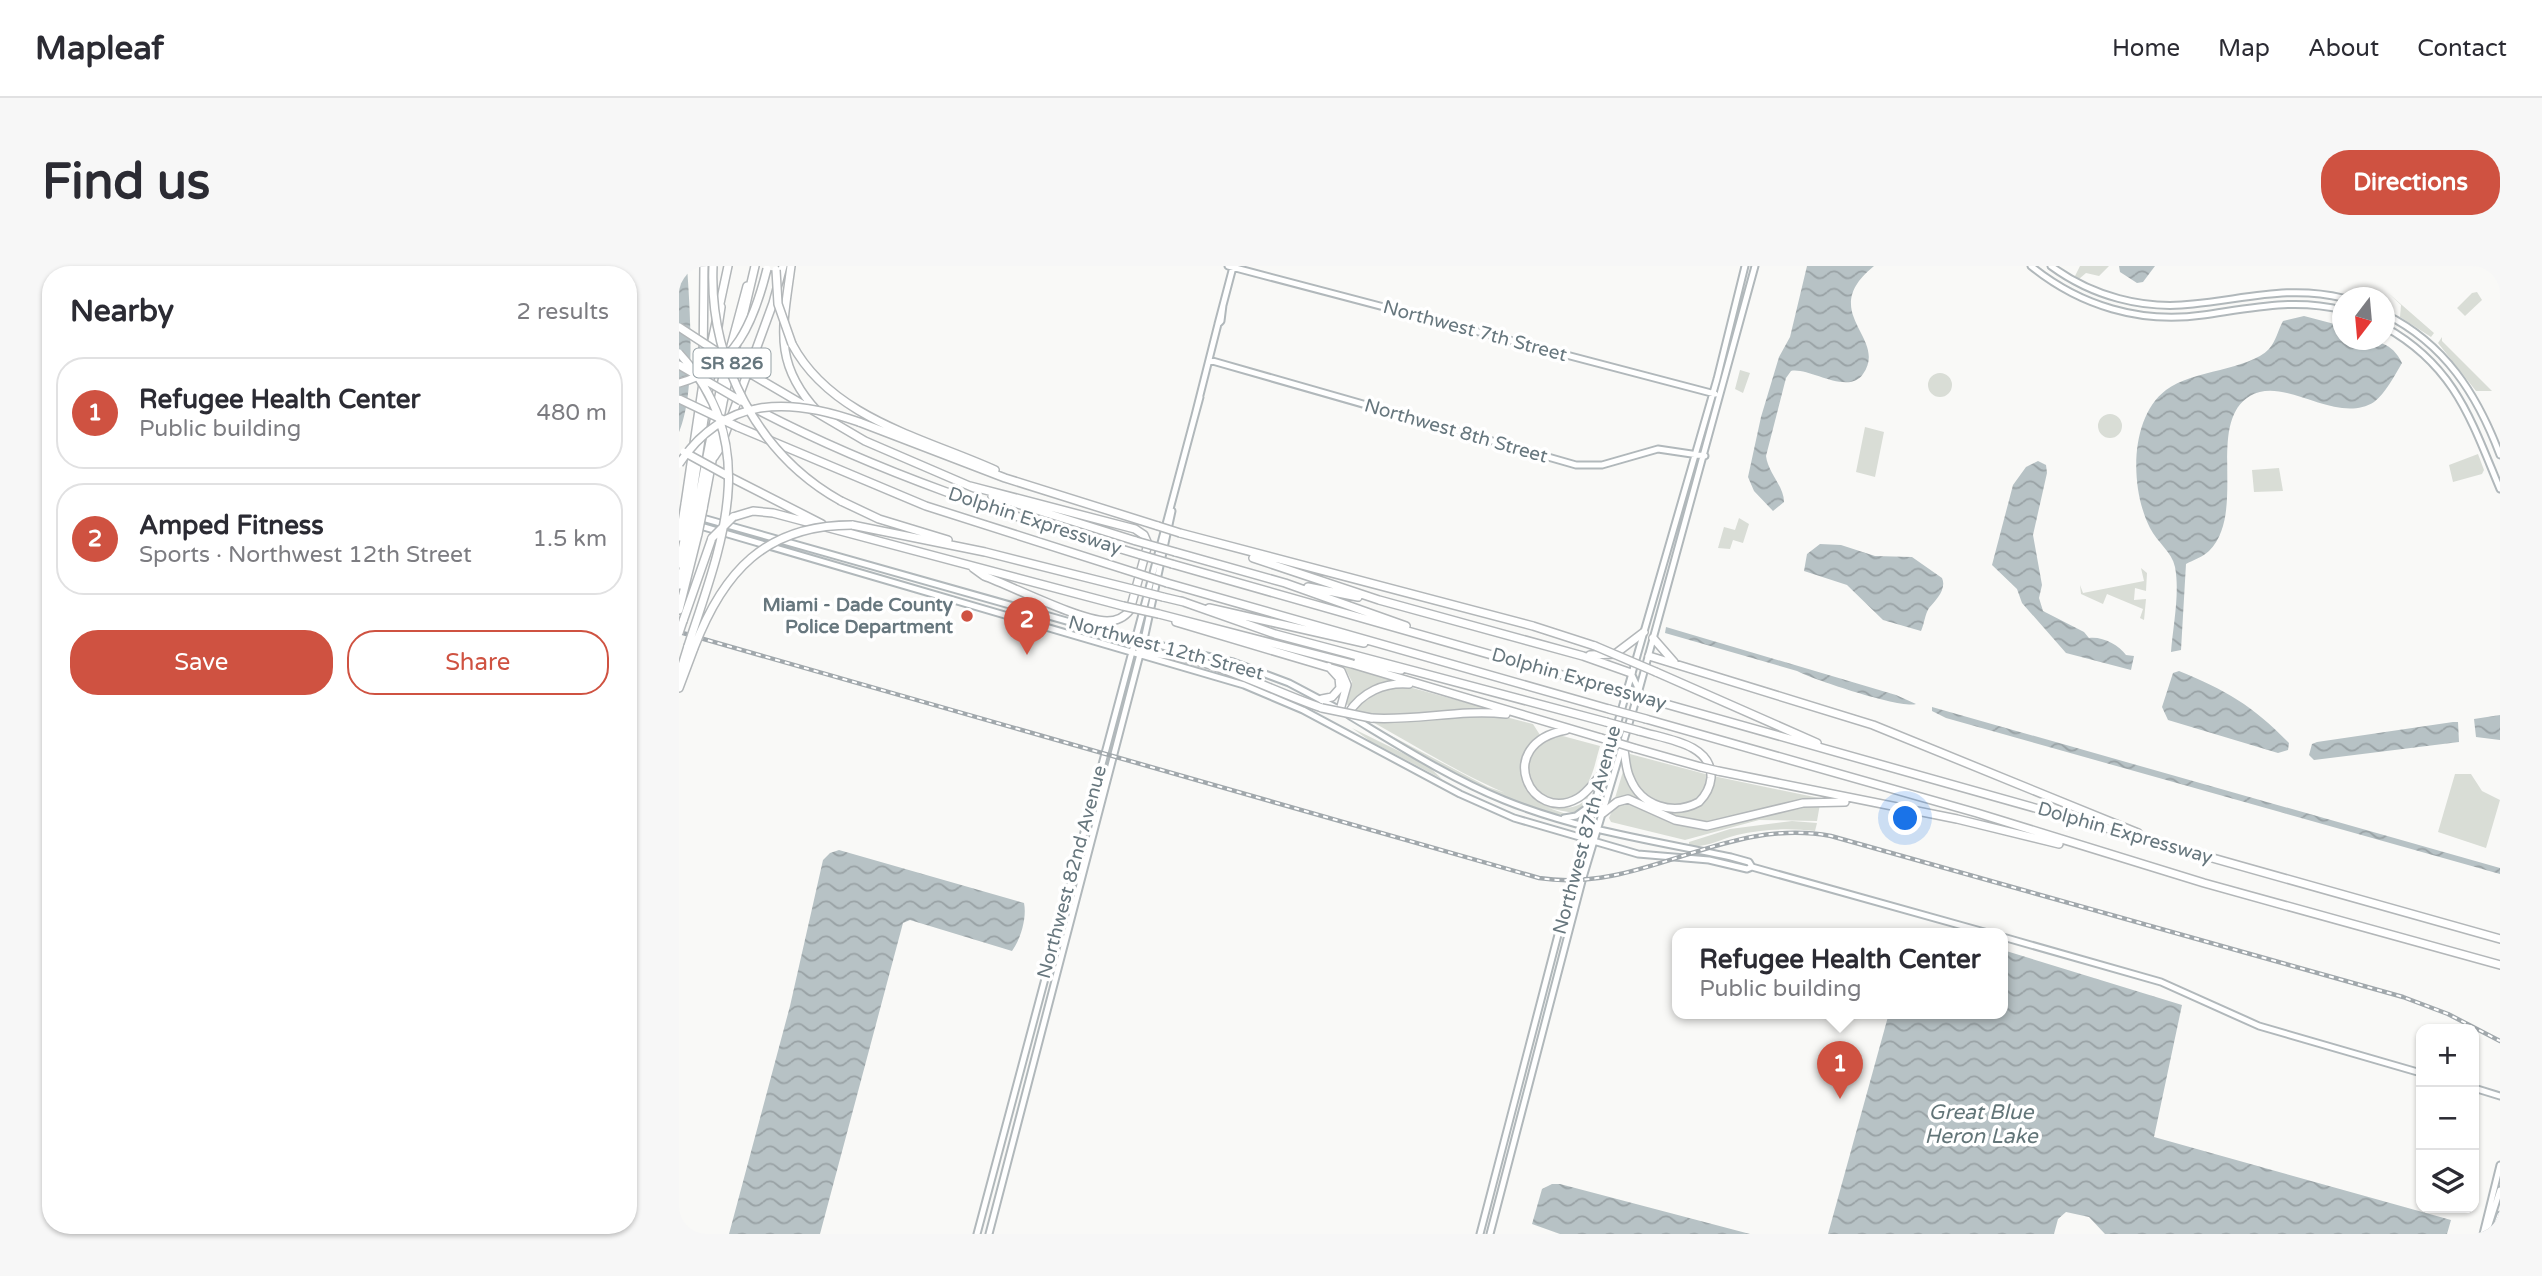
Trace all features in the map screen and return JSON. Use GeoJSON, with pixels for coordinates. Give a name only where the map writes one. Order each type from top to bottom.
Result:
{"type":"FeatureCollection","features":[{"type":"Feature","properties":{"kind":"highway"},"geometry":{"type":"LineString","coordinates":[[703,266],[703,383]]}},
{"type":"Feature","properties":{"kind":"highway"},"geometry":{"type":"LineString","coordinates":[[713,266],[714,302],[720,339],[736,387],[753,418],[793,466],[841,502],[879,519],[985,552]]}},
{"type":"Feature","properties":{"kind":"highway","name":"SR 826"},"geometry":{"type":"LineString","coordinates":[[687,533],[694,506],[703,383],[728,266]]}},
{"type":"Feature","properties":{"kind":"highway"},"geometry":{"type":"LineString","coordinates":[[694,506],[726,363],[743,295],[754,266]]}},
{"type":"Feature","properties":{"kind":"highway","name":"SR 826"},"geometry":{"type":"LineString","coordinates":[[679,610],[687,533],[694,506],[712,460],[754,266]]}},
{"type":"Feature","properties":{"kind":"highway"},"geometry":{"type":"LineString","coordinates":[[791,266],[782,327],[784,354],[800,391],[826,420]]}},
{"type":"Feature","properties":{"kind":"highway"},"geometry":{"type":"LineString","coordinates":[[712,460],[720,448],[773,303],[774,267]]}},
{"type":"Feature","properties":{"kind":"highway"},"geometry":{"type":"LineString","coordinates":[[774,267],[780,313],[792,344],[819,383],[849,405],[1034,488]]}},
{"type":"Feature","properties":{"kind":"highway"},"geometry":{"type":"LineString","coordinates":[[679,383],[708,372],[738,346],[774,267]]}},
{"type":"Feature","properties":{"kind":"highway"},"geometry":{"type":"LineString","coordinates":[[694,506],[722,316],[720,300]]}},
{"type":"Feature","properties":{"kind":"highway"},"geometry":{"type":"LineString","coordinates":[[679,327],[826,420],[900,457],[970,486],[1027,508],[1285,583],[1439,639]]}},
{"type":"Feature","properties":{"kind":"highway"},"geometry":{"type":"LineString","coordinates":[[679,353],[713,404],[724,434],[730,469],[725,527],[679,688]]}},
{"type":"Feature","properties":{"kind":"highway","name":"Dolphin Expressway"},"geometry":{"type":"LineString","coordinates":[[679,365],[745,403],[834,447],[918,482],[1018,518],[1840,754],[2500,939]]}},
{"type":"Feature","properties":{"kind":"highway","name":"Dolphin Expressway"},"geometry":{"type":"LineString","coordinates":[[679,399],[926,506],[1167,583],[1977,813],[2130,862],[2500,965]]}},
{"type":"Feature","properties":{"kind":"highway"},"geometry":{"type":"LineString","coordinates":[[679,464],[692,446],[715,426],[740,414],[768,406],[811,407],[859,422],[1034,488],[1223,546],[1379,600],[1583,656],[1630,673]]}},
{"type":"Feature","properties":{"kind":"highway"},"geometry":{"type":"LineString","coordinates":[[681,451],[791,511],[844,533]]}},
{"type":"Feature","properties":{"kind":"highway"},"geometry":{"type":"LineString","coordinates":[[970,486],[1135,529],[1144,535],[1148,544],[1130,610],[1116,620],[1091,618],[984,576],[973,568]]}},
{"type":"Feature","properties":{"kind":"highway"},"geometry":{"type":"LineString","coordinates":[[679,633],[712,538],[733,517],[749,512],[769,512],[973,568],[1322,656],[1701,767],[1888,805],[2130,862]]}},
{"type":"Feature","properties":{"kind":"highway"},"geometry":{"type":"LineString","coordinates":[[679,675],[716,596],[736,571],[758,552],[801,532],[852,525],[985,552],[1163,597],[1430,657]]}},
{"type":"Feature","properties":{"kind":"highway"},"geometry":{"type":"LineString","coordinates":[[679,564],[687,533]]}},
{"type":"Feature","properties":{"kind":"highway"},"geometry":{"type":"LineString","coordinates":[[679,585],[687,533]]}},
{"type":"Feature","properties":{"kind":"highway"},"geometry":{"type":"LineString","coordinates":[[1223,546],[1533,626],[1595,646],[1840,754]]}},
{"type":"Feature","properties":{"kind":"highway"},"geometry":{"type":"LineString","coordinates":[[1285,583],[1379,600]]}},
{"type":"Feature","properties":{"kind":"highway"},"geometry":{"type":"LineString","coordinates":[[1181,601],[1288,637],[1464,682],[1692,747],[1703,755],[1710,767],[1710,782],[1699,802],[1674,809],[1647,800],[1631,781],[1623,746]]}},
{"type":"Feature","properties":{"kind":"highway"},"geometry":{"type":"LineString","coordinates":[[1159,614],[1201,632],[1341,671],[1346,677],[1347,688],[1344,712]]}},
{"type":"Feature","properties":{"kind":"highway"},"geometry":{"type":"LineString","coordinates":[[1583,656],[1615,654],[1644,632]]}},
{"type":"Feature","properties":{"kind":"highway"},"geometry":{"type":"LineString","coordinates":[[1653,638],[1674,662]]}},
{"type":"Feature","properties":{"kind":"highway"},"geometry":{"type":"LineString","coordinates":[[1136,652],[1154,653],[1219,669],[1322,708],[1371,718],[1408,718],[1475,712],[1523,716]]}},
{"type":"Feature","properties":{"kind":"highway"},"geometry":{"type":"LineString","coordinates":[[1322,656],[1464,682]]}},
{"type":"Feature","properties":{"kind":"highway"},"geometry":{"type":"LineString","coordinates":[[1649,656],[1873,725],[2128,827],[2151,840]]}},
{"type":"Feature","properties":{"kind":"highway"},"geometry":{"type":"LineString","coordinates":[[1322,699],[1332,697],[1340,688],[1339,678],[1329,667]]}},
{"type":"Feature","properties":{"kind":"highway"},"geometry":{"type":"LineString","coordinates":[[1344,712],[1364,696],[1383,686],[1403,683],[1427,686]]}},
{"type":"Feature","properties":{"kind":"highway"},"geometry":{"type":"LineString","coordinates":[[1570,729],[1546,735],[1531,747],[1524,765],[1530,788],[1546,800],[1565,803],[1581,796],[1601,775]]}},
{"type":"Feature","properties":{"kind":"highway"},"geometry":{"type":"LineString","coordinates":[[1603,813],[1617,802],[1628,799],[1684,823],[1707,826],[1803,803],[1831,801],[1888,805]]}},
{"type":"Feature","properties":{"kind":"main road","name":"Northwest 7th Street"},"geometry":{"type":"LineString","coordinates":[[1232,266],[1722,396]]}},
{"type":"Feature","properties":{"kind":"main road","name":"Northwest 82nd Avenue"},"geometry":{"type":"LineString","coordinates":[[989,1234],[1136,652],[1136,639],[1195,419],[1193,416],[1232,266]]}},
{"type":"Feature","properties":{"kind":"main road","name":"Northwest 87th Avenue"},"geometry":{"type":"LineString","coordinates":[[1480,1234],[1601,775],[1695,455],[1745,266]]}},
{"type":"Feature","properties":{"kind":"main road","name":"Northwest 87th Avenue"},"geometry":{"type":"LineString","coordinates":[[1490,1234],[1594,841],[1722,396],[1755,266]]}},
{"type":"Feature","properties":{"kind":"main road"},"geometry":{"type":"LineString","coordinates":[[2032,266],[2069,292],[2109,308],[2153,317],[2196,316],[2253,306],[2291,303],[2332,308]]}},
{"type":"Feature","properties":{"kind":"main road"},"geometry":{"type":"LineString","coordinates":[[2051,266],[2070,279],[2109,296],[2157,305],[2194,304],[2288,291],[2332,296]]}},
{"type":"Feature","properties":{"kind":"main road"},"geometry":{"type":"LineString","coordinates":[[2069,292],[2070,279]]}},
{"type":"Feature","properties":{"kind":"main road"},"geometry":{"type":"LineString","coordinates":[[2251,294],[2253,306]]}},
{"type":"Feature","properties":{"kind":"main road"},"geometry":{"type":"LineString","coordinates":[[2320,306],[2321,294]]}},
{"type":"Feature","properties":{"kind":"main road"},"geometry":{"type":"LineString","coordinates":[[2395,319],[2440,353],[2477,402],[2500,455]]}},
{"type":"Feature","properties":{"kind":"main road"},"geometry":{"type":"LineString","coordinates":[[2395,335],[2433,363],[2467,408],[2498,478],[2500,489]]}},
{"type":"Feature","properties":{"kind":"main road","name":"Northwest 8th Street"},"geometry":{"type":"LineString","coordinates":[[1209,360],[1576,465],[1602,465],[1653,450],[1705,456]]}},
{"type":"Feature","properties":{"kind":"main road"},"geometry":{"type":"LineString","coordinates":[[2467,408],[2477,402]]}},
{"type":"Feature","properties":{"kind":"main road","name":"Northwest 12th Street"},"geometry":{"type":"LineString","coordinates":[[679,511],[965,594],[1240,665],[1322,699],[1451,774],[1504,799],[1587,827],[1749,862],[1752,867]]}},
{"type":"Feature","properties":{"kind":"main road","name":"Northwest 82nd Avenue"},"geometry":{"type":"LineString","coordinates":[[977,1234],[1136,652],[1143,641],[1172,519],[1171,511]]}},
{"type":"Feature","properties":{"kind":"main road","name":"Northwest 12th Street"},"geometry":{"type":"LineString","coordinates":[[679,520],[1136,652],[1278,698],[1444,786],[1514,818],[1648,856],[1709,860],[1747,869],[1752,867],[1970,928]]}},
{"type":"Feature","properties":{"kind":"main road"},"geometry":{"type":"LineString","coordinates":[[1633,664],[1641,657],[1649,656]]}},
{"type":"Feature","properties":{"kind":"main road"},"geometry":{"type":"LineString","coordinates":[[1630,673],[1639,690]]}},
{"type":"Feature","properties":{"kind":"main road"},"geometry":{"type":"LineString","coordinates":[[1444,786],[1451,774]]}},
{"type":"Feature","properties":{"kind":"main road"},"geometry":{"type":"LineString","coordinates":[[1560,819],[1577,816],[1594,803]]}},
{"type":"Feature","properties":{"kind":"main road"},"geometry":{"type":"LineString","coordinates":[[2008,938],[2168,984],[2259,1026],[2416,1072]]}},
{"type":"Feature","properties":{"kind":"main road"},"geometry":{"type":"LineString","coordinates":[[2479,1090],[2500,1096]]}},
{"type":"Feature","properties":{"kind":"main road"},"geometry":{"type":"LineString","coordinates":[[2484,1234],[2500,1166]]}},
{"type":"Feature","properties":{"kind":"main road"},"geometry":{"type":"LineString","coordinates":[[2484,1234],[2500,1190]]}},
{"type":"Feature","properties":{"kind":"main road"},"geometry":{"type":"LineString","coordinates":[[2493,1234],[2500,1215]]}},
{"type":"Feature","properties":{"kind":"shaded area"},"geometry":{"type":"Polygon","coordinates":[[[2080,266],[2109,266],[2099,276],[2086,273],[2079,279],[2075,276],[2080,266]]]}},
{"type":"Feature","properties":{"kind":"shaded area"},"geometry":{"type":"Polygon","coordinates":[[[2477,292],[2482,300],[2465,316],[2457,308],[2472,293],[2477,292]]]}},
{"type":"Feature","properties":{"kind":"shaded area"},"geometry":{"type":"Polygon","coordinates":[[[2395,299],[2434,333],[2431,337],[2400,317],[2401,305],[2395,299]]]}},
{"type":"Feature","properties":{"kind":"shaded area"},"geometry":{"type":"Polygon","coordinates":[[[2442,337],[2442,341],[2492,391],[2476,391],[2438,343],[2442,337]]]}},
{"type":"Feature","properties":{"kind":"shaded area"},"geometry":{"type":"Polygon","coordinates":[[[1740,370],[1750,373],[1743,393],[1735,389],[1740,370]]]}},
{"type":"Feature","properties":{"kind":"shaded area"},"geometry":{"type":"Polygon","coordinates":[[[1940,373],[1951,380],[1952,385],[1945,396],[1940,397],[1929,390],[1928,385],[1935,374],[1940,373]]]}},
{"type":"Feature","properties":{"kind":"shaded area"},"geometry":{"type":"Polygon","coordinates":[[[2110,414],[2121,421],[2122,426],[2115,437],[2110,438],[2099,431],[2098,426],[2105,415],[2110,414]]]}},
{"type":"Feature","properties":{"kind":"shaded area"},"geometry":{"type":"Polygon","coordinates":[[[1865,427],[1884,432],[1875,477],[1856,472],[1865,427]]]}},
{"type":"Feature","properties":{"kind":"shaded area"},"geometry":{"type":"Polygon","coordinates":[[[2478,454],[2484,470],[2482,474],[2453,482],[2449,465],[2478,454]]]}},
{"type":"Feature","properties":{"kind":"shaded area"},"geometry":{"type":"Polygon","coordinates":[[[2279,468],[2283,491],[2254,492],[2252,470],[2279,468]]]}},
{"type":"Feature","properties":{"kind":"shaded area"},"geometry":{"type":"Polygon","coordinates":[[[1739,518],[1749,524],[1743,543],[1733,540],[1730,549],[1718,548],[1724,527],[1735,530],[1739,518]]]}},
{"type":"Feature","properties":{"kind":"shaded area"},"geometry":{"type":"Polygon","coordinates":[[[2141,568],[2147,573],[2146,591],[2135,588],[2134,600],[2146,599],[2144,620],[2140,618],[2143,609],[2107,594],[2103,604],[2081,594],[2080,585],[2083,593],[2144,581],[2141,568]]]}},
{"type":"Feature","properties":{"kind":"shaded area"},"geometry":{"type":"Polygon","coordinates":[[[1344,666],[1397,681],[1350,706],[1346,704],[1352,682],[1344,666]]]}},
{"type":"Feature","properties":{"kind":"shaded area"},"geometry":{"type":"Polygon","coordinates":[[[1409,687],[1489,709],[1398,715],[1364,713],[1354,709],[1384,688],[1409,687]]]}},
{"type":"Feature","properties":{"kind":"shaded area"},"geometry":{"type":"Polygon","coordinates":[[[1450,715],[1502,716],[1533,724],[1540,735],[1525,750],[1520,766],[1525,782],[1535,795],[1549,804],[1565,808],[1579,805],[1589,794],[1584,808],[1587,798],[1582,808],[1574,813],[1520,799],[1468,776],[1369,720],[1450,715]]]}},
{"type":"Feature","properties":{"kind":"shaded area"},"geometry":{"type":"Polygon","coordinates":[[[1352,728],[1427,765],[1442,779],[1370,741],[1352,728]]]}},
{"type":"Feature","properties":{"kind":"shaded area"},"geometry":{"type":"Polygon","coordinates":[[[1384,732],[1488,787],[1572,816],[1551,813],[1502,796],[1384,732]]]}},
{"type":"Feature","properties":{"kind":"shaded area"},"geometry":{"type":"Polygon","coordinates":[[[1559,735],[1600,746],[1585,787],[1566,800],[1557,800],[1541,794],[1530,781],[1527,772],[1535,746],[1559,735]]]}},
{"type":"Feature","properties":{"kind":"shaded area"},"geometry":{"type":"Polygon","coordinates":[[[1630,754],[1709,775],[1704,791],[1694,802],[1681,806],[1667,805],[1653,799],[1641,788],[1633,773],[1630,754]]]}},
{"type":"Feature","properties":{"kind":"shaded area"},"geometry":{"type":"Polygon","coordinates":[[[1624,768],[1639,796],[1637,798],[1615,798],[1624,768]]]}},
{"type":"Feature","properties":{"kind":"shaded area"},"geometry":{"type":"Polygon","coordinates":[[[2455,774],[2471,774],[2482,791],[2500,800],[2486,848],[2438,832],[2455,774]]]}},
{"type":"Feature","properties":{"kind":"shaded area"},"geometry":{"type":"Polygon","coordinates":[[[1713,776],[1824,799],[1711,824],[1693,823],[1664,813],[1665,810],[1693,807],[1713,776]]]}},
{"type":"Feature","properties":{"kind":"shaded area"},"geometry":{"type":"Polygon","coordinates":[[[1627,801],[1707,829],[1820,804],[1817,821],[1759,820],[1685,840],[1611,822],[1609,818],[1614,809],[1627,801]]]}},
{"type":"Feature","properties":{"kind":"shaded area"},"geometry":{"type":"Polygon","coordinates":[[[1792,821],[1817,823],[1815,831],[1757,831],[1689,846],[1689,842],[1730,829],[1792,821]]]}},
{"type":"Feature","properties":{"kind":"water"},"geometry":{"type":"Polygon","coordinates":[[[679,266],[687,266],[691,351],[688,395],[679,432],[679,266]]]}},
{"type":"Feature","properties":{"kind":"water"},"geometry":{"type":"Polygon","coordinates":[[[1807,266],[1874,266],[1858,283],[1851,298],[1856,324],[1868,348],[1869,361],[1863,374],[1848,382],[1838,382],[1799,371],[1791,371],[1786,378],[1766,456],[1784,502],[1773,511],[1754,491],[1748,477],[1761,417],[1779,357],[1790,337],[1807,266]]]}},
{"type":"Feature","properties":{"kind":"water"},"geometry":{"type":"Polygon","coordinates":[[[2119,266],[2155,266],[2143,282],[2137,283],[2120,272],[2119,266]]]}},
{"type":"Feature","properties":{"kind":"water"},"geometry":{"type":"Polygon","coordinates":[[[2304,316],[2332,323],[2332,350],[2393,350],[2402,363],[2378,399],[2359,408],[2327,405],[2279,391],[2264,391],[2250,396],[2237,409],[2230,426],[2226,514],[2220,534],[2209,551],[2186,564],[2181,650],[2171,652],[2176,598],[2175,567],[2150,528],[2139,494],[2137,455],[2145,418],[2154,402],[2177,383],[2260,356],[2271,346],[2283,321],[2304,316]]]}},
{"type":"Feature","properties":{"kind":"water"},"geometry":{"type":"Polygon","coordinates":[[[2038,461],[2046,465],[2047,473],[2033,535],[2042,585],[2039,598],[2043,611],[2084,632],[2089,638],[2105,640],[2126,655],[2134,656],[2131,670],[2066,653],[2022,603],[2017,589],[1992,565],[2013,485],[2026,467],[2038,461]]]}},
{"type":"Feature","properties":{"kind":"water"},"geometry":{"type":"Polygon","coordinates":[[[1820,544],[1841,545],[1875,556],[1912,557],[1942,578],[1942,590],[1928,610],[1921,631],[1883,620],[1847,585],[1804,571],[1807,554],[1820,544]]]}},
{"type":"Feature","properties":{"kind":"water"},"geometry":{"type":"Polygon","coordinates":[[[1666,627],[1896,695],[1916,704],[1894,702],[1858,693],[1797,671],[1665,633],[1666,627]]]}},
{"type":"Feature","properties":{"kind":"water"},"geometry":{"type":"Polygon","coordinates":[[[2179,671],[2225,692],[2251,709],[2289,743],[2288,750],[2278,753],[2168,720],[2162,707],[2173,673],[2179,671]]]}},
{"type":"Feature","properties":{"kind":"water"},"geometry":{"type":"Polygon","coordinates":[[[1932,707],[2500,868],[2500,874],[1946,718],[1932,711],[1932,707]]]}},
{"type":"Feature","properties":{"kind":"water"},"geometry":{"type":"Polygon","coordinates":[[[2500,715],[2500,740],[2476,737],[2474,719],[2500,715]]]}},
{"type":"Feature","properties":{"kind":"water"},"geometry":{"type":"Polygon","coordinates":[[[2458,722],[2459,742],[2314,760],[2309,755],[2312,744],[2317,742],[2458,722]]]}},
{"type":"Feature","properties":{"kind":"water"},"geometry":{"type":"Polygon","coordinates":[[[839,850],[1024,903],[1023,928],[1012,951],[910,920],[903,923],[820,1234],[729,1234],[790,1006],[823,860],[830,853],[839,850]]]}},
{"type":"Feature","properties":{"kind":"water","name":"Great Blue Heron Lake"},"geometry":{"type":"Polygon","coordinates":[[[2008,952],[2182,1005],[2154,1137],[2416,1210],[2416,1213],[2451,1220],[2447,1234],[2105,1234],[2089,1217],[2066,1212],[2058,1219],[2054,1234],[1828,1234],[1887,1019],[2008,1019],[2008,952]]]}},
{"type":"Feature","properties":{"kind":"water"},"geometry":{"type":"Polygon","coordinates":[[[1552,1184],[1750,1234],[1560,1234],[1532,1224],[1542,1189],[1552,1184]]]}},
{"type":"Feature","properties":{"kind":"railway"},"geometry":{"type":"LineString","coordinates":[[679,632],[1539,878],[1577,880],[1613,875],[1755,836],[1792,833],[1831,836],[2403,997],[2448,1014],[2500,1041]]}},
{"type":"Feature","properties":{"kind":"place","name":"Miami - Dade County Police Department"},"geometry":{"type":"Point","coordinates":[967,616]}},
{"type":"Feature","properties":{"kind":"place","name":"Amped Fitness"},"geometry":{"type":"Point","coordinates":[1027,655]}},
{"type":"Feature","properties":{"kind":"place","name":"Refugee Health Center"},"geometry":{"type":"Point","coordinates":[1840,1099]}}]}
